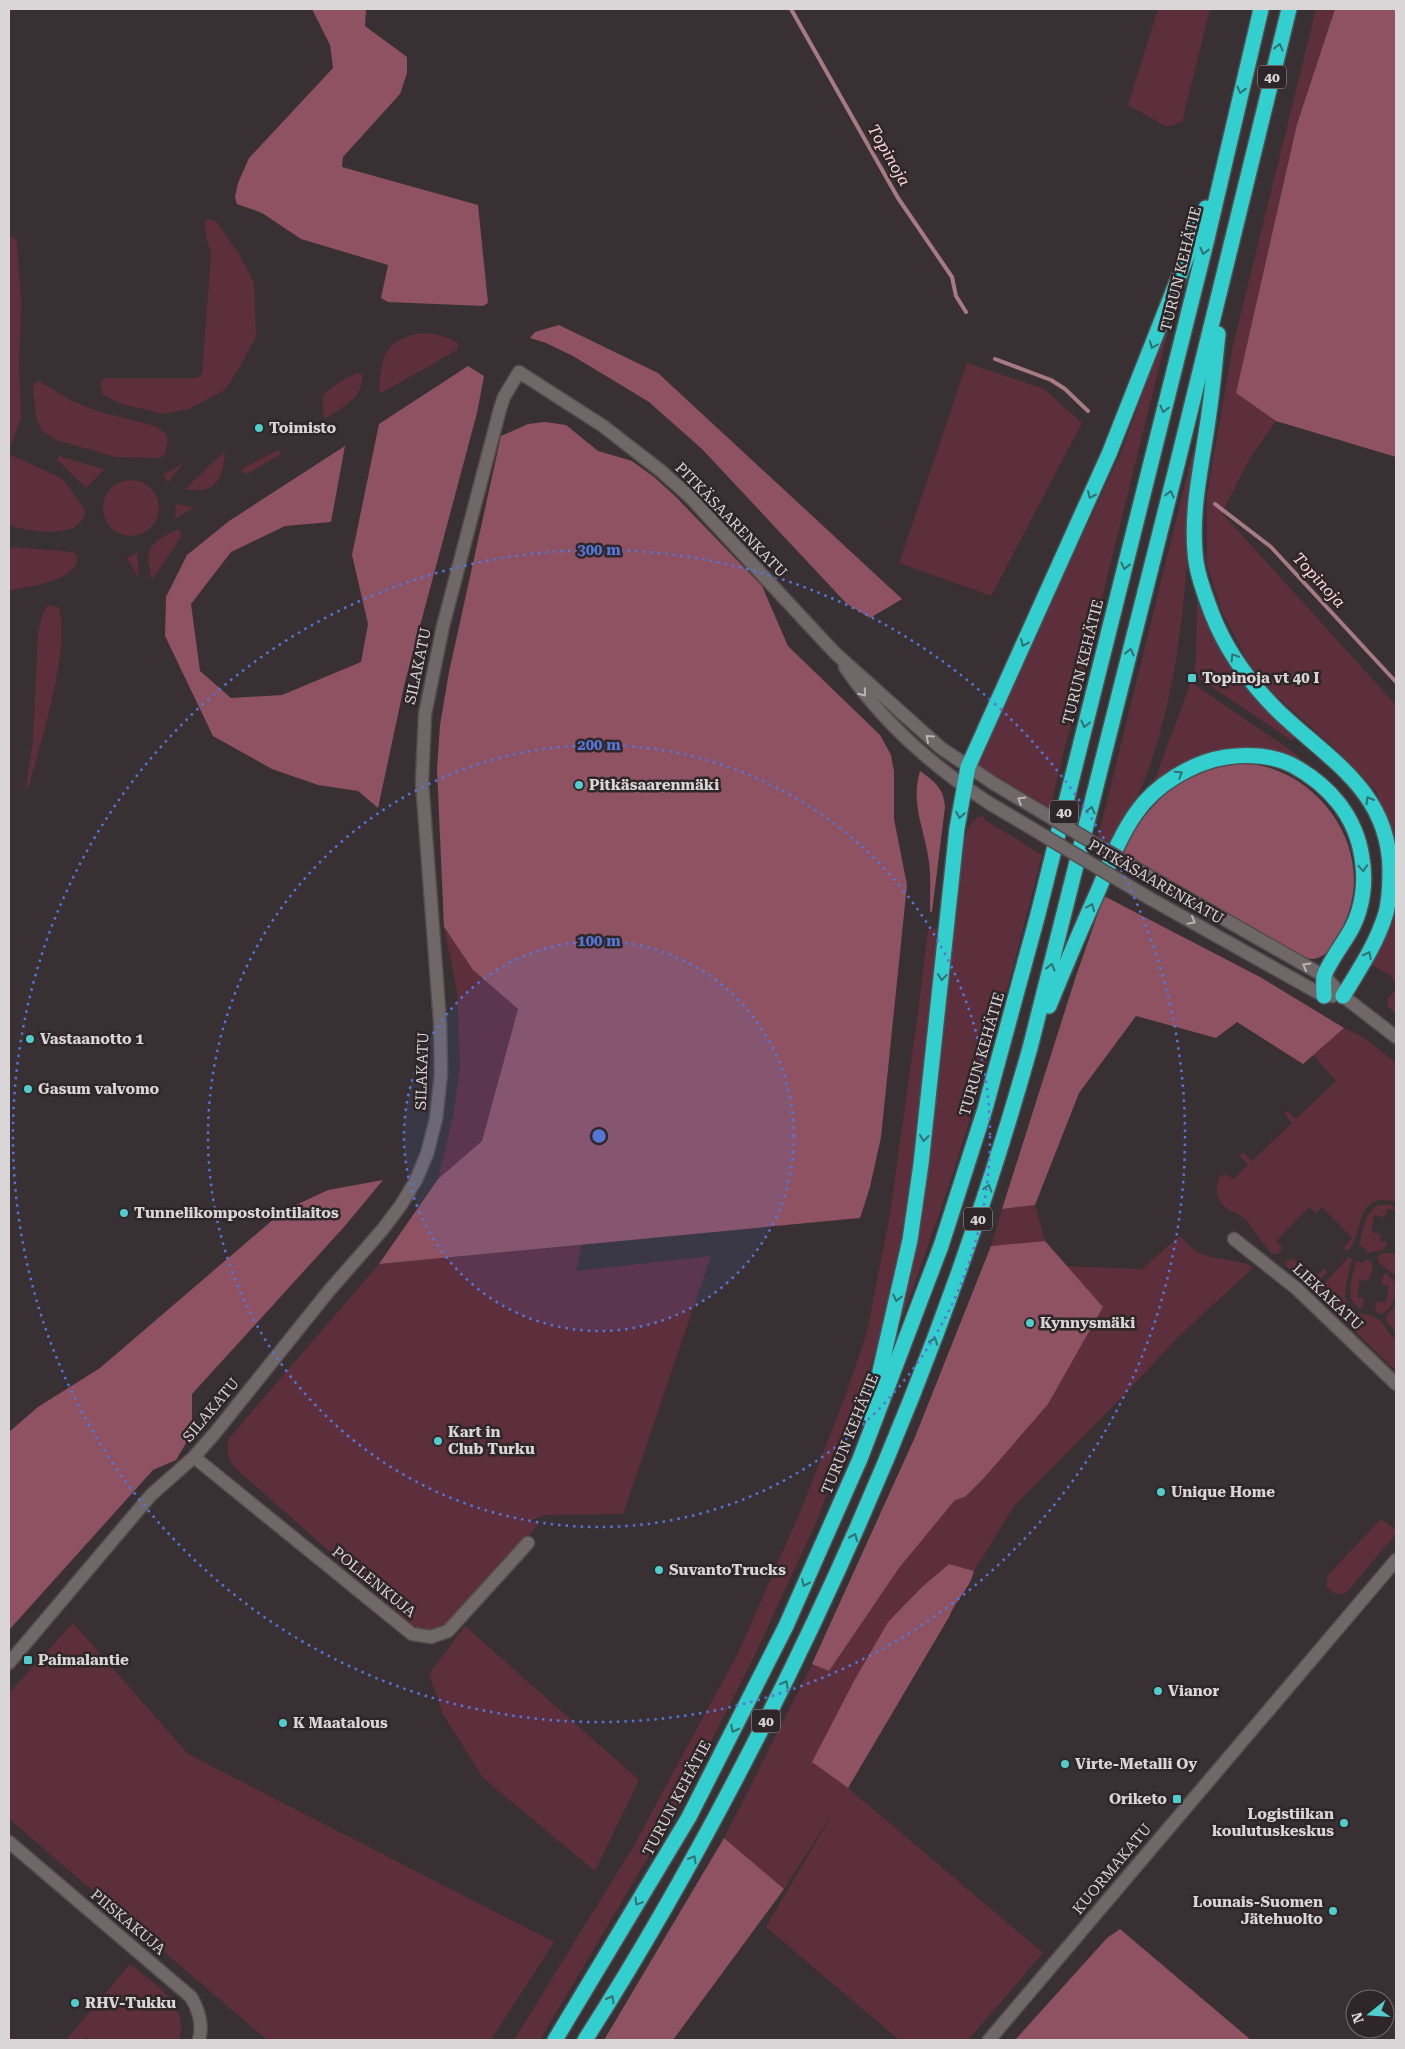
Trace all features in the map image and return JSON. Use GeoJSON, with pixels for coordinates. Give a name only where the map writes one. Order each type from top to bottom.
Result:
{"type":"FeatureCollection","features":[{"type":"Feature","properties":{"kind":"highway","name":"TURUN KEHÄTIE"},"geometry":{"type":"LineString","coordinates":[[555,2040],[689,1817],[786,1626],[860,1459],[941,1246],[985,1110],[1038,914],[1261,9]]}},
{"type":"Feature","properties":{"kind":"highway","name":"40"},"geometry":{"type":"LineString","coordinates":[[585,2040],[710,1830],[809,1637],[918,1387],[964,1261],[1012,1115],[1030,1048],[1224,277],[1289,9]]}},
{"type":"Feature","properties":{"kind":"highway"},"geometry":{"type":"LineString","coordinates":[[860,1459],[910,1240],[921,1164],[958,828],[968,767],[1117,436],[1227,153]]}},
{"type":"Feature","properties":{"kind":"highway"},"geometry":{"type":"LineString","coordinates":[[1224,277],[1209,414],[1196,489],[1195,554],[1213,615],[1235,660],[1278,711],[1331,757],[1363,790],[1382,826],[1387,843],[1389,863],[1390,883],[1387,910],[1369,952],[1343,996]]}},
{"type":"Feature","properties":{"kind":"highway"},"geometry":{"type":"LineString","coordinates":[[1030,1048],[1116,849],[1136,812],[1164,784],[1181,772],[1215,758],[1255,755],[1290,764],[1318,782],[1342,807],[1352,823],[1364,872],[1362,898],[1352,927],[1324,976],[1324,996]]}},
{"type":"Feature","properties":{"kind":"street","name":"PITKÄSAARENKATU"},"geometry":{"type":"LineString","coordinates":[[519,372],[603,426],[661,471],[690,497],[835,653],[941,748],[993,783],[1154,879],[1324,976],[1343,996],[1396,1037]]}},
{"type":"Feature","properties":{"kind":"street","name":"SILAKATU"},"geometry":{"type":"LineString","coordinates":[[9,1663],[151,1495],[194,1457],[401,1205],[416,1180],[433,1136],[440,1094],[440,1022],[422,782],[425,714],[443,626],[498,418],[504,397],[519,372]]}},
{"type":"Feature","properties":{"kind":"street","name":"PITKÄSAARENKATU"},"geometry":{"type":"LineString","coordinates":[[835,653],[859,689],[895,730],[912,746],[964,787],[1149,898],[1324,996],[1343,996]]}},
{"type":"Feature","properties":{"kind":"street","name":"LIEKAKATU"},"geometry":{"type":"LineString","coordinates":[[1234,1239],[1297,1289],[1396,1384]]}},
{"type":"Feature","properties":{"kind":"street","name":"POLLENKUJA"},"geometry":{"type":"LineString","coordinates":[[194,1457],[412,1634],[431,1637],[448,1631],[528,1544]]}},
{"type":"Feature","properties":{"kind":"street","name":"KUORMAKATU"},"geometry":{"type":"LineString","coordinates":[[989,2040],[1395,1563]]}},
{"type":"Feature","properties":{"kind":"street","name":"PIISKAKUJA"},"geometry":{"type":"LineString","coordinates":[[9,1842],[191,1997],[199,2011],[201,2031],[198,2040]]}},
{"type":"Feature","properties":{"kind":"shaded area"},"geometry":{"type":"Polygon","coordinates":[[[312,9],[366,9],[365,26],[407,57],[407,73],[400,94],[343,157],[342,167],[478,205],[488,303],[483,306],[388,302],[381,298],[388,265],[301,239],[262,213],[237,204],[235,197],[238,183],[249,158],[333,68],[330,45],[312,9]]]}},
{"type":"Feature","properties":{"kind":"shaded area"},"geometry":{"type":"Polygon","coordinates":[[[1158,9],[1210,9],[1182,122],[1167,127],[1128,105],[1158,9]]]}},
{"type":"Feature","properties":{"kind":"shaded area"},"geometry":{"type":"Polygon","coordinates":[[[1316,9],[1335,9],[1297,124],[1236,393],[1276,421],[1250,458],[1222,513],[1396,705],[1396,850],[1394,836],[1376,791],[1339,752],[1274,694],[1248,662],[1222,612],[1207,565],[1207,494],[1233,345],[1316,9]]]}},
{"type":"Feature","properties":{"kind":"shaded area"},"geometry":{"type":"Polygon","coordinates":[[[1335,9],[1396,9],[1396,457],[1276,421],[1236,393],[1297,124],[1335,9]]]}},
{"type":"Feature","properties":{"kind":"shaded area"},"geometry":{"type":"Polygon","coordinates":[[[208,219],[216,221],[239,254],[254,282],[256,337],[238,370],[225,390],[189,409],[163,414],[122,404],[103,395],[100,384],[105,378],[197,378],[202,374],[211,253],[206,237],[205,221],[208,219]]]}},
{"type":"Feature","properties":{"kind":"shaded area"},"geometry":{"type":"Polygon","coordinates":[[[9,237],[15,238],[17,243],[21,303],[19,366],[21,419],[9,449],[9,237]]]}},
{"type":"Feature","properties":{"kind":"shaded area"},"geometry":{"type":"Polygon","coordinates":[[[1172,315],[1050,808],[976,764],[1120,455],[1172,315]]]}},
{"type":"Feature","properties":{"kind":"shaded area"},"geometry":{"type":"Polygon","coordinates":[[[559,325],[658,373],[902,599],[870,618],[847,604],[702,449],[649,402],[573,356],[546,343],[530,338],[535,332],[559,325]]]}},
{"type":"Feature","properties":{"kind":"shaded area"},"geometry":{"type":"Polygon","coordinates":[[[419,333],[449,338],[458,343],[457,350],[380,392],[379,382],[388,350],[397,341],[419,333]]]}},
{"type":"Feature","properties":{"kind":"shaded area"},"geometry":{"type":"Polygon","coordinates":[[[967,363],[1044,389],[1082,423],[991,596],[899,563],[967,363]]]}},
{"type":"Feature","properties":{"kind":"shaded area"},"geometry":{"type":"Polygon","coordinates":[[[468,366],[484,376],[477,413],[405,682],[378,808],[358,791],[318,785],[272,769],[213,736],[165,636],[166,597],[187,555],[229,521],[345,446],[331,522],[285,526],[231,552],[191,604],[200,671],[231,698],[282,695],[361,662],[368,624],[352,555],[379,424],[468,366]]]}},
{"type":"Feature","properties":{"kind":"shaded area"},"geometry":{"type":"Polygon","coordinates":[[[358,373],[362,374],[362,383],[356,396],[325,419],[323,395],[339,382],[358,373]]]}},
{"type":"Feature","properties":{"kind":"shaded area"},"geometry":{"type":"Polygon","coordinates":[[[39,381],[70,400],[100,412],[155,426],[165,433],[168,439],[166,453],[160,458],[115,457],[56,440],[42,431],[36,418],[33,388],[35,383],[39,381]]]}},
{"type":"Feature","properties":{"kind":"shaded area"},"geometry":{"type":"Polygon","coordinates":[[[545,422],[566,425],[598,451],[632,461],[675,496],[762,586],[788,646],[880,735],[891,755],[894,771],[894,819],[907,885],[881,1137],[870,1187],[860,1218],[379,1264],[438,1179],[482,1141],[518,1009],[473,970],[444,927],[437,769],[440,725],[449,672],[501,436],[528,424],[545,422]]]}},
{"type":"Feature","properties":{"kind":"shaded area"},"geometry":{"type":"Polygon","coordinates":[[[278,450],[281,454],[247,474],[242,472],[243,468],[278,450]]]}},
{"type":"Feature","properties":{"kind":"shaded area"},"geometry":{"type":"Polygon","coordinates":[[[1193,451],[1196,452],[1182,619],[1168,701],[1158,742],[1144,781],[1112,846],[1098,838],[1193,451]]]}},
{"type":"Feature","properties":{"kind":"shaded area"},"geometry":{"type":"Polygon","coordinates":[[[224,452],[222,472],[215,484],[203,490],[185,489],[224,452]]]}},
{"type":"Feature","properties":{"kind":"shaded area"},"geometry":{"type":"Polygon","coordinates":[[[9,454],[59,477],[67,484],[84,509],[85,516],[78,525],[60,531],[42,532],[23,529],[9,524],[9,454]]]}},
{"type":"Feature","properties":{"kind":"shaded area"},"geometry":{"type":"Polygon","coordinates":[[[59,456],[104,470],[86,488],[57,459],[59,456]]]}},
{"type":"Feature","properties":{"kind":"shaded area"},"geometry":{"type":"Polygon","coordinates":[[[183,463],[168,483],[163,475],[183,463]]]}},
{"type":"Feature","properties":{"kind":"shaded area"},"geometry":{"type":"Polygon","coordinates":[[[125,480],[137,480],[147,484],[155,492],[159,508],[155,524],[147,532],[137,536],[125,536],[115,532],[107,524],[103,514],[103,502],[107,492],[115,484],[125,480]]]}},
{"type":"Feature","properties":{"kind":"shaded area"},"geometry":{"type":"Polygon","coordinates":[[[176,504],[192,507],[193,508],[175,519],[176,504]]]}},
{"type":"Feature","properties":{"kind":"shaded area"},"geometry":{"type":"Polygon","coordinates":[[[177,530],[180,531],[181,537],[152,580],[148,560],[151,548],[154,543],[177,530]]]}},
{"type":"Feature","properties":{"kind":"shaded area"},"geometry":{"type":"Polygon","coordinates":[[[13,547],[72,552],[77,555],[76,564],[71,571],[52,581],[11,590],[9,589],[9,549],[13,547]]]}},
{"type":"Feature","properties":{"kind":"shaded area"},"geometry":{"type":"Polygon","coordinates":[[[137,552],[139,577],[127,558],[137,552]]]}},
{"type":"Feature","properties":{"kind":"shaded area"},"geometry":{"type":"Polygon","coordinates":[[[1197,597],[1201,597],[1211,630],[1227,661],[1255,695],[1297,736],[1292,741],[1194,675],[1197,597]]]}},
{"type":"Feature","properties":{"kind":"shaded area"},"geometry":{"type":"Polygon","coordinates":[[[51,605],[59,608],[62,626],[58,671],[29,786],[26,787],[33,740],[38,633],[42,616],[47,606],[51,605]]]}},
{"type":"Feature","properties":{"kind":"shaded area"},"geometry":{"type":"Polygon","coordinates":[[[1191,682],[1300,757],[1297,760],[1263,749],[1245,748],[1212,751],[1174,767],[1152,787],[1191,682]]]}},
{"type":"Feature","properties":{"kind":"shaded area"},"geometry":{"type":"Polygon","coordinates":[[[1231,763],[1268,767],[1295,779],[1314,794],[1330,811],[1343,831],[1351,854],[1354,877],[1352,900],[1344,924],[1332,947],[1320,957],[1312,959],[1298,955],[1163,878],[1122,852],[1142,819],[1166,794],[1180,783],[1195,775],[1231,763]]]}},
{"type":"Feature","properties":{"kind":"shaded area"},"geometry":{"type":"Polygon","coordinates":[[[920,771],[934,782],[940,790],[945,807],[932,912],[930,912],[929,862],[917,806],[917,783],[920,771]]]}},
{"type":"Feature","properties":{"kind":"shaded area"},"geometry":{"type":"Polygon","coordinates":[[[983,816],[985,820],[1042,855],[1000,1015],[965,1134],[922,1263],[903,1316],[900,1318],[927,1171],[964,841],[972,821],[983,816]]]}},
{"type":"Feature","properties":{"kind":"shaded area"},"geometry":{"type":"Polygon","coordinates":[[[1104,896],[1260,977],[1344,1028],[1303,1064],[1237,1022],[1216,1038],[1136,1016],[1079,1093],[1035,1205],[1002,1209],[1076,976],[1104,896]]]}},
{"type":"Feature","properties":{"kind":"shaded area"},"geometry":{"type":"Polygon","coordinates":[[[1396,897],[1396,985],[1390,975],[1372,965],[1392,924],[1396,897]]]}},
{"type":"Feature","properties":{"kind":"shaded area"},"geometry":{"type":"Polygon","coordinates":[[[444,927],[473,970],[518,1009],[482,1141],[438,1179],[454,1112],[460,1064],[457,991],[444,927]]]}},
{"type":"Feature","properties":{"kind":"shaded area"},"geometry":{"type":"Polygon","coordinates":[[[937,928],[931,1015],[907,1214],[884,1325],[819,1516],[753,1659],[693,1777],[647,1859],[540,2040],[514,2040],[633,1847],[739,1651],[801,1510],[846,1394],[867,1332],[890,1214],[928,930],[937,928]]]}},
{"type":"Feature","properties":{"kind":"shaded area"},"geometry":{"type":"Polygon","coordinates":[[[1396,989],[1396,1014],[1388,1007],[1387,999],[1396,989]]]}},
{"type":"Feature","properties":{"kind":"shaded area"},"geometry":{"type":"Polygon","coordinates":[[[1344,1028],[1363,1037],[1396,1063],[1396,1201],[1378,1200],[1365,1209],[1355,1238],[1348,1251],[1343,1248],[1352,1238],[1322,1207],[1316,1213],[1309,1207],[1276,1241],[1283,1248],[1277,1254],[1273,1254],[1244,1218],[1228,1210],[1222,1204],[1217,1193],[1218,1180],[1220,1176],[1225,1174],[1234,1179],[1248,1165],[1240,1156],[1243,1152],[1252,1161],[1292,1123],[1284,1114],[1287,1111],[1296,1119],[1336,1081],[1313,1055],[1344,1028]]]}},
{"type":"Feature","properties":{"kind":"shaded area"},"geometry":{"type":"Polygon","coordinates":[[[383,1180],[344,1227],[192,1394],[192,1433],[176,1460],[153,1470],[9,1630],[9,1432],[38,1407],[100,1368],[283,1211],[328,1190],[383,1180]]]}},
{"type":"Feature","properties":{"kind":"shaded area"},"geometry":{"type":"Polygon","coordinates":[[[1035,1205],[1045,1241],[991,1246],[1002,1209],[1035,1205]]]}},
{"type":"Feature","properties":{"kind":"shaded area"},"geometry":{"type":"Polygon","coordinates":[[[1379,1205],[1392,1205],[1395,1208],[1395,1210],[1387,1209],[1385,1217],[1374,1215],[1371,1232],[1381,1234],[1380,1241],[1388,1242],[1383,1250],[1366,1253],[1367,1249],[1359,1246],[1363,1228],[1370,1212],[1379,1205]]]}},
{"type":"Feature","properties":{"kind":"shaded area"},"geometry":{"type":"Polygon","coordinates":[[[1180,1236],[1199,1253],[1243,1263],[1253,1268],[1178,1337],[1126,1393],[1014,1506],[974,1571],[949,1564],[922,1587],[888,1622],[812,1762],[848,1788],[1043,1953],[968,2040],[899,2040],[766,1927],[836,1808],[784,1889],[724,1838],[812,1664],[829,1671],[899,1567],[955,1500],[965,1497],[984,1478],[1048,1403],[1103,1307],[1065,1266],[1142,1269],[1180,1236]]]}},
{"type":"Feature","properties":{"kind":"shaded area"},"geometry":{"type":"Polygon","coordinates":[[[1045,1241],[1103,1307],[1048,1404],[984,1478],[965,1497],[955,1500],[899,1568],[829,1671],[812,1664],[915,1437],[991,1246],[1045,1241]]]}},
{"type":"Feature","properties":{"kind":"shaded area","name":"Kart in Club Turku"},"geometry":{"type":"Polygon","coordinates":[[[582,1245],[576,1271],[711,1256],[623,1514],[545,1515],[527,1522],[538,1522],[539,1524],[446,1623],[430,1629],[414,1626],[234,1467],[228,1452],[230,1437],[379,1264],[582,1245]]]}},
{"type":"Feature","properties":{"kind":"shaded area"},"geometry":{"type":"Polygon","coordinates":[[[1382,1253],[1396,1253],[1396,1276],[1379,1263],[1378,1257],[1382,1253]]]}},
{"type":"Feature","properties":{"kind":"shaded area"},"geometry":{"type":"Polygon","coordinates":[[[1349,1257],[1352,1259],[1345,1288],[1347,1302],[1350,1308],[1356,1312],[1378,1319],[1396,1339],[1396,1371],[1318,1295],[1320,1288],[1349,1257]]]}},
{"type":"Feature","properties":{"kind":"shaded area"},"geometry":{"type":"Polygon","coordinates":[[[1293,1258],[1314,1278],[1324,1269],[1327,1272],[1314,1288],[1311,1288],[1286,1266],[1285,1262],[1293,1258]]]}},
{"type":"Feature","properties":{"kind":"shaded area"},"geometry":{"type":"Polygon","coordinates":[[[1365,1259],[1371,1262],[1373,1267],[1368,1281],[1360,1280],[1357,1297],[1364,1299],[1362,1309],[1352,1301],[1350,1288],[1356,1261],[1364,1263],[1365,1259]]]}},
{"type":"Feature","properties":{"kind":"shaded area"},"geometry":{"type":"Polygon","coordinates":[[[1385,1272],[1396,1283],[1393,1301],[1389,1308],[1381,1314],[1375,1312],[1377,1301],[1386,1302],[1389,1286],[1381,1284],[1385,1272]]]}},
{"type":"Feature","properties":{"kind":"shaded area"},"geometry":{"type":"Polygon","coordinates":[[[1396,1303],[1396,1334],[1385,1318],[1396,1303]]]}},
{"type":"Feature","properties":{"kind":"shaded area"},"geometry":{"type":"Polygon","coordinates":[[[1381,1519],[1396,1530],[1396,1534],[1346,1593],[1336,1594],[1326,1586],[1328,1575],[1381,1519]]]}},
{"type":"Feature","properties":{"kind":"shaded area"},"geometry":{"type":"Polygon","coordinates":[[[949,1564],[974,1571],[972,1577],[848,1788],[812,1762],[854,1681],[888,1622],[922,1587],[949,1564]]]}},
{"type":"Feature","properties":{"kind":"shaded area"},"geometry":{"type":"Polygon","coordinates":[[[73,1623],[188,1754],[554,1942],[491,2040],[267,2040],[9,1819],[9,1693],[73,1623]]]}},
{"type":"Feature","properties":{"kind":"shaded area"},"geometry":{"type":"Polygon","coordinates":[[[465,1626],[639,1780],[595,1871],[483,1778],[443,1714],[429,1674],[465,1626]]]}},
{"type":"Feature","properties":{"kind":"shaded area"},"geometry":{"type":"Polygon","coordinates":[[[724,1838],[784,1889],[673,2040],[604,2040],[724,1838]]]}},
{"type":"Feature","properties":{"kind":"shaded area"},"geometry":{"type":"Polygon","coordinates":[[[1120,1929],[1251,2040],[1015,2040],[1107,1938],[1120,1929]]]}},
{"type":"Feature","properties":{"kind":"shaded area"},"geometry":{"type":"Polygon","coordinates":[[[130,1964],[159,1987],[175,2005],[181,2027],[179,2040],[90,2040],[86,2037],[83,2040],[66,2040],[130,1964]]]}},
{"type":"Feature","properties":{"kind":"waterway","name":"Topinoja"},"geometry":{"type":"LineString","coordinates":[[791,9],[898,198],[952,277],[956,296],[966,312]]}},
{"type":"Feature","properties":{"kind":"waterway","name":"Topinoja"},"geometry":{"type":"LineString","coordinates":[[995,359],[1051,380],[1065,389],[1088,411]]}},
{"type":"Feature","properties":{"kind":"waterway","name":"Topinoja"},"geometry":{"type":"LineString","coordinates":[[1215,504],[1271,547],[1396,682]]}},
{"type":"Feature","properties":{"kind":"place","name":"Toimisto"},"geometry":{"type":"Point","coordinates":[259,428]}},
{"type":"Feature","properties":{"kind":"place","name":"Topinoja vt 40 I"},"geometry":{"type":"Point","coordinates":[1192,678]}},
{"type":"Feature","properties":{"kind":"place","name":"Pitkäsaarenmäki"},"geometry":{"type":"Point","coordinates":[579,785]}},
{"type":"Feature","properties":{"kind":"place","name":"Vastaanotto 1"},"geometry":{"type":"Point","coordinates":[30,1039]}},
{"type":"Feature","properties":{"kind":"place","name":"Gasum valvomo"},"geometry":{"type":"Point","coordinates":[28,1089]}},
{"type":"Feature","properties":{"kind":"place","name":"Tunnelikompostointilaitos"},"geometry":{"type":"Point","coordinates":[124,1213]}},
{"type":"Feature","properties":{"kind":"place","name":"Kynnysmäki"},"geometry":{"type":"Point","coordinates":[1030,1323]}},
{"type":"Feature","properties":{"kind":"place","name":"Kart in Club Turku"},"geometry":{"type":"Point","coordinates":[438,1441]}},
{"type":"Feature","properties":{"kind":"place","name":"Unique Home"},"geometry":{"type":"Point","coordinates":[1161,1492]}},
{"type":"Feature","properties":{"kind":"place","name":"SuvantoTrucks"},"geometry":{"type":"Point","coordinates":[659,1570]}},
{"type":"Feature","properties":{"kind":"place","name":"Paimalantie"},"geometry":{"type":"Point","coordinates":[28,1660]}},
{"type":"Feature","properties":{"kind":"place","name":"Vianor"},"geometry":{"type":"Point","coordinates":[1158,1691]}},
{"type":"Feature","properties":{"kind":"place","name":"K Maatalous"},"geometry":{"type":"Point","coordinates":[283,1723]}},
{"type":"Feature","properties":{"kind":"place","name":"Virte-Metalli Oy"},"geometry":{"type":"Point","coordinates":[1065,1764]}},
{"type":"Feature","properties":{"kind":"place","name":"Oriketo"},"geometry":{"type":"Point","coordinates":[1177,1799]}},
{"type":"Feature","properties":{"kind":"place","name":"Logistiikan koulutuskeskus"},"geometry":{"type":"Point","coordinates":[1344,1823]}},
{"type":"Feature","properties":{"kind":"place","name":"Lounais-Suomen Jätehuolto"},"geometry":{"type":"Point","coordinates":[1333,1911]}},
{"type":"Feature","properties":{"kind":"place","name":"RHV-Tukku"},"geometry":{"type":"Point","coordinates":[75,2003]}}]}
